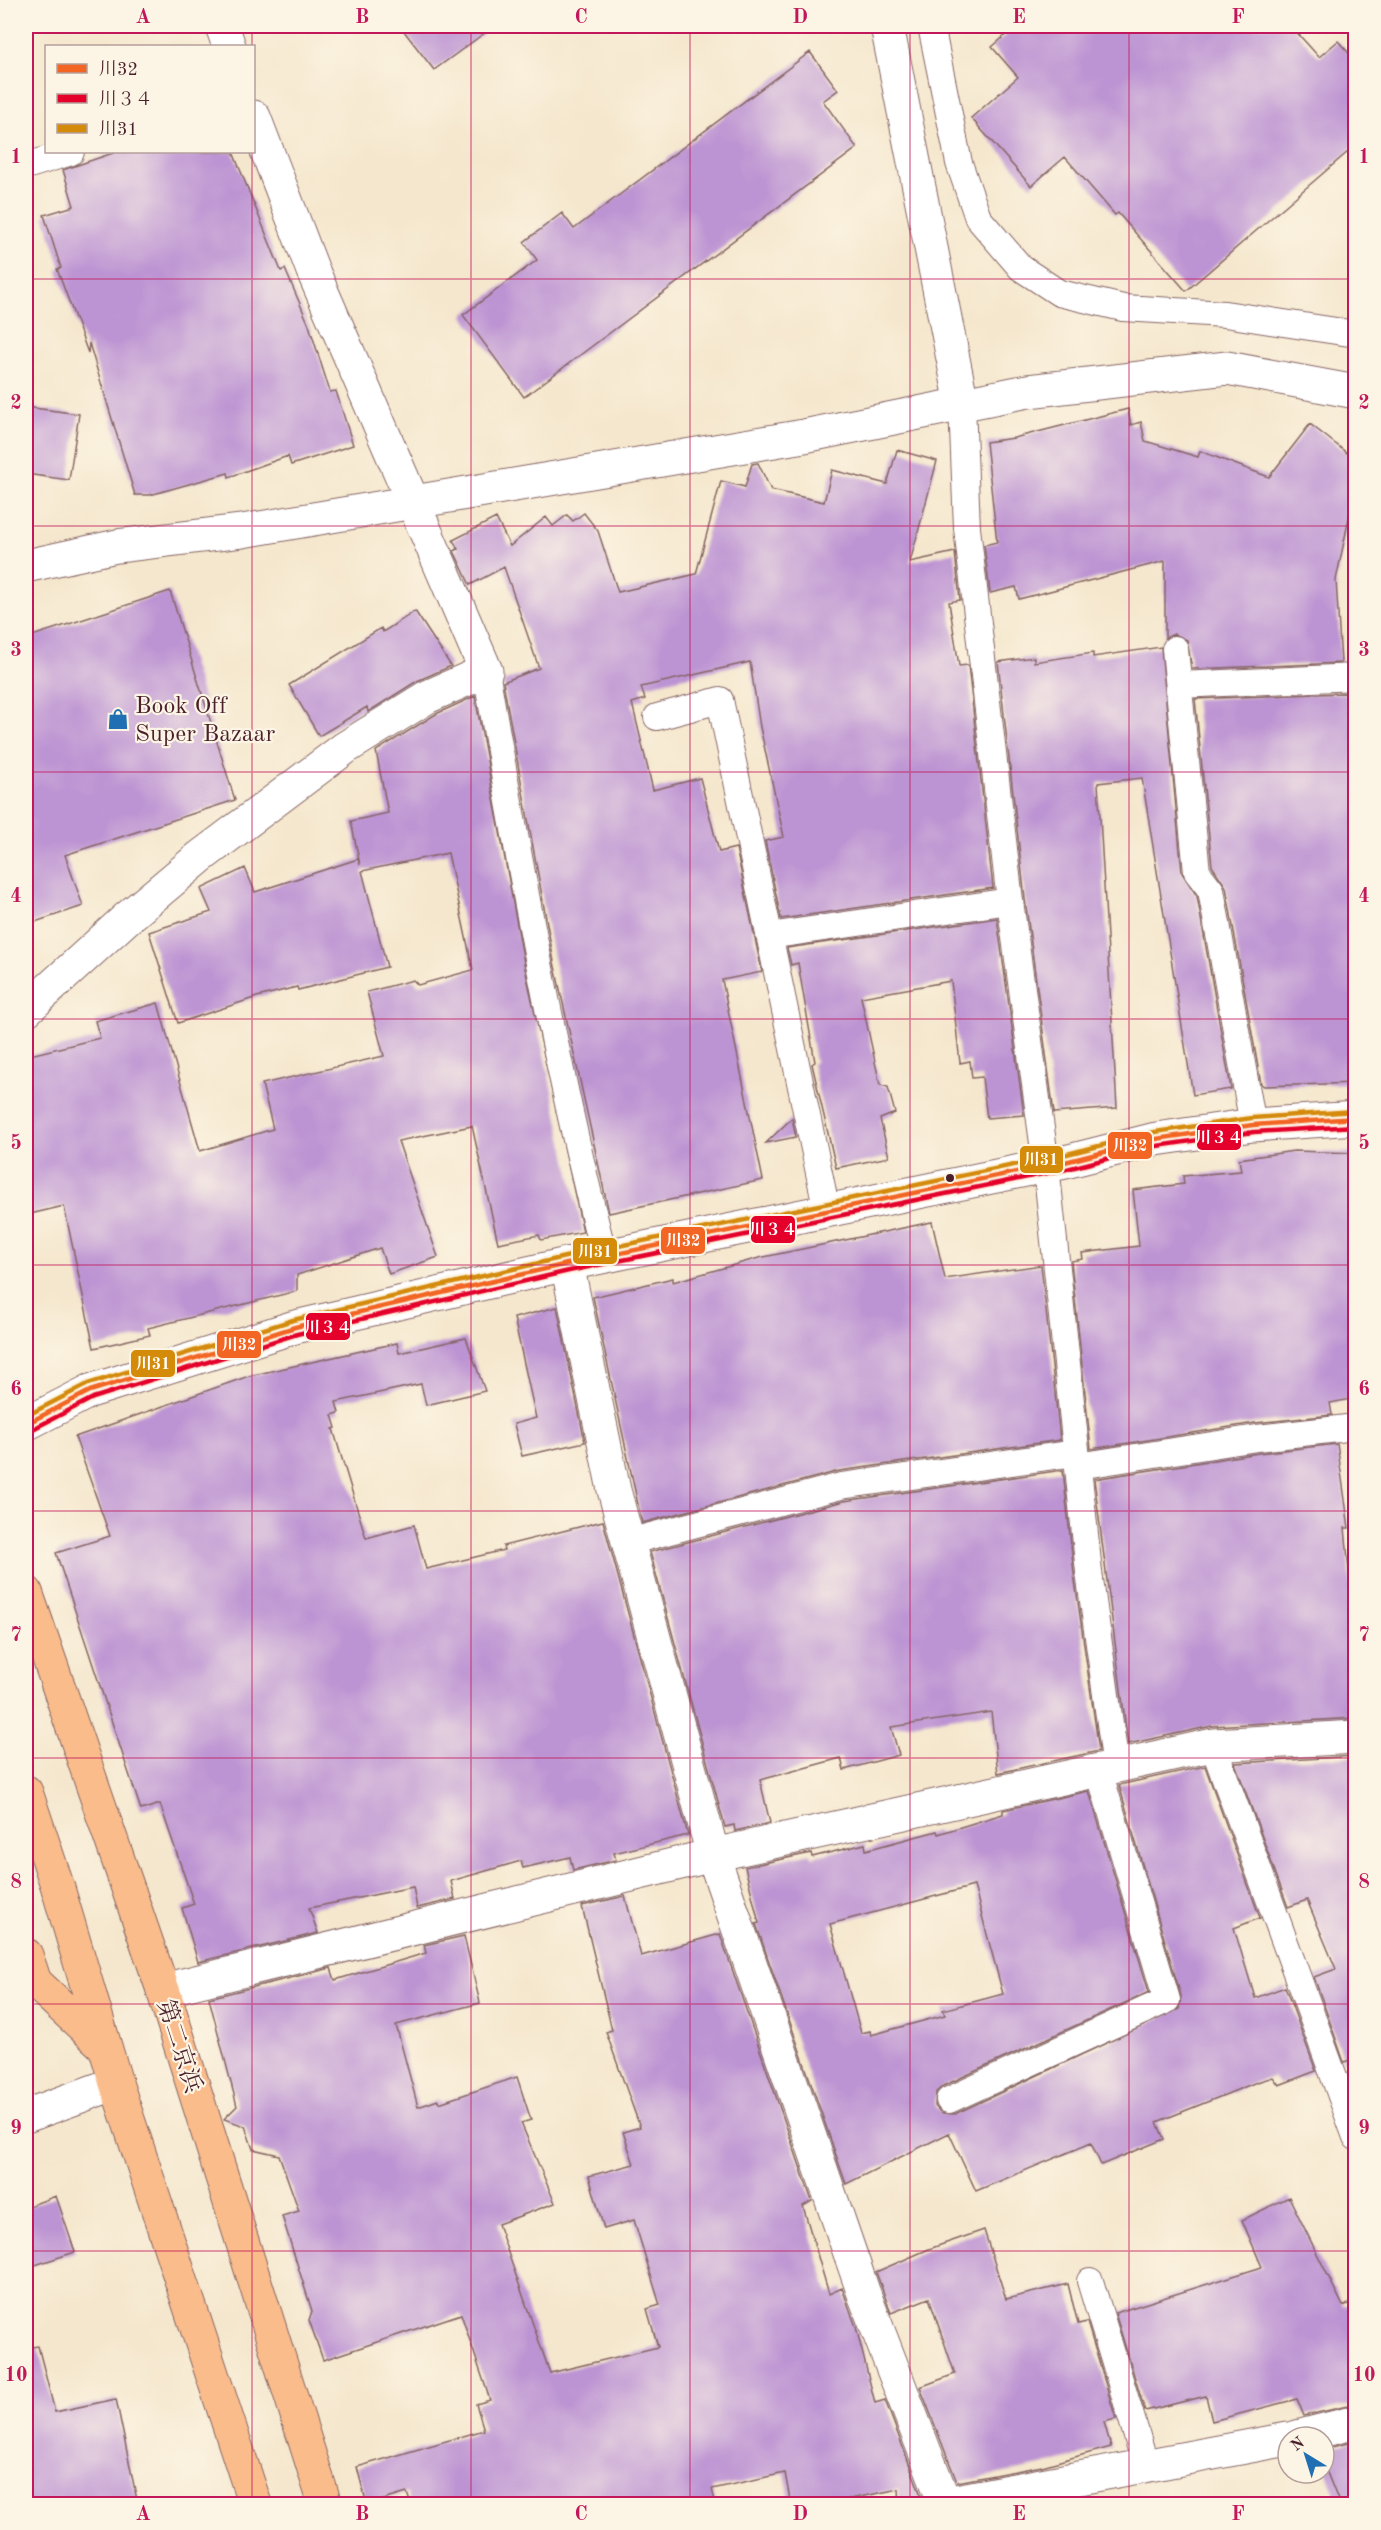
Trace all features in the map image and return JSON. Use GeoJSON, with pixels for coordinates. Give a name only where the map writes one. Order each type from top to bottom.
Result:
{"type":"FeatureCollection","features":[{"type":"Feature","properties":{"kind":"highway","name":"第二京浜"},"geometry":{"type":"LineString","coordinates":[[26,1592],[163,1990],[325,2505]]}},
{"type":"Feature","properties":{"kind":"highway"},"geometry":{"type":"LineString","coordinates":[[26,1791],[116,2083],[255,2505]]}},
{"type":"Feature","properties":{"kind":"highway"},"geometry":{"type":"LineString","coordinates":[[26,1955],[35,1982],[106,2048]]}},
{"type":"Feature","properties":{"kind":"street"},"geometry":{"type":"LineString","coordinates":[[222,26],[229,45]]}},
{"type":"Feature","properties":{"kind":"street"},"geometry":{"type":"LineString","coordinates":[[887,26],[962,404]]}},
{"type":"Feature","properties":{"kind":"street"},"geometry":{"type":"LineString","coordinates":[[26,1010],[126,919],[200,857],[345,748],[427,697],[486,671],[313,271],[255,120]]}},
{"type":"Feature","properties":{"kind":"street"},"geometry":{"type":"LineString","coordinates":[[26,566],[117,546],[242,531],[413,500],[804,436],[1028,391],[1227,368],[1356,392]]}},
{"type":"Feature","properties":{"kind":"street"},"geometry":{"type":"LineString","coordinates":[[26,1424],[90,1390],[295,1328],[567,1264],[827,1212],[1156,1139],[1253,1125],[1356,1118]]}},
{"type":"Feature","properties":{"kind":"street"},"geometry":{"type":"LineString","coordinates":[[567,1264],[614,1490],[713,1855],[864,2294],[943,2504],[1276,2441]]}},
{"type":"Feature","properties":{"kind":"street"},"geometry":{"type":"LineString","coordinates":[[163,1990],[713,1855],[1213,1745],[1356,1737]]}},
{"type":"Feature","properties":{"kind":"street"},"geometry":{"type":"LineString","coordinates":[[26,2116],[116,2083]]}},
{"type":"Feature","properties":{"kind":"street"},"geometry":{"type":"LineString","coordinates":[[1336,2427],[1356,2422]]}},
{"type":"Feature","properties":{"kind":"lane"},"geometry":{"type":"LineString","coordinates":[[931,26],[959,163],[978,218],[1021,268],[1059,292],[1123,308],[1226,314],[1356,334]]}},
{"type":"Feature","properties":{"kind":"lane"},"geometry":{"type":"LineString","coordinates":[[26,166],[68,153]]}},
{"type":"Feature","properties":{"kind":"lane"},"geometry":{"type":"LineString","coordinates":[[949,2100],[1167,2000],[1107,1769],[1046,1165],[1010,901],[968,528],[962,404]]}},
{"type":"Feature","properties":{"kind":"lane"},"geometry":{"type":"LineString","coordinates":[[1175,650],[1197,872],[1211,890],[1253,1125]]}},
{"type":"Feature","properties":{"kind":"lane"},"geometry":{"type":"LineString","coordinates":[[486,671],[520,868],[585,1181],[604,1256]]}},
{"type":"Feature","properties":{"kind":"lane"},"geometry":{"type":"LineString","coordinates":[[1179,685],[1356,677]]}},
{"type":"Feature","properties":{"kind":"lane"},"geometry":{"type":"LineString","coordinates":[[657,717],[720,700],[827,1212]]}},
{"type":"Feature","properties":{"kind":"lane"},"geometry":{"type":"LineString","coordinates":[[769,936],[1010,901]]}},
{"type":"Feature","properties":{"kind":"lane"},"geometry":{"type":"LineString","coordinates":[[628,1542],[841,1486],[1356,1427]]}},
{"type":"Feature","properties":{"kind":"lane"},"geometry":{"type":"LineString","coordinates":[[1213,1745],[1356,2137]]}},
{"type":"Feature","properties":{"kind":"lane"},"geometry":{"type":"LineString","coordinates":[[1090,2281],[1146,2466]]}},
{"type":"Feature","properties":{"kind":"building"},"geometry":{"type":"Polygon","coordinates":[[[400,26],[494,26],[434,70],[400,26]]]}},
{"type":"Feature","properties":{"kind":"building"},"geometry":{"type":"Polygon","coordinates":[[[1016,26],[1291,26],[1319,57],[1338,41],[1356,61],[1356,145],[1186,291],[1118,213],[1115,215],[1065,157],[1031,186],[971,118],[1018,77],[992,47],[1016,26]]]}},
{"type":"Feature","properties":{"kind":"building"},"geometry":{"type":"Polygon","coordinates":[[[810,52],[838,90],[823,101],[857,148],[524,397],[463,315],[537,260],[524,242],[562,213],[574,229],[810,52]]]}},
{"type":"Feature","properties":{"kind":"building"},"geometry":{"type":"Polygon","coordinates":[[[113,153],[233,153],[281,271],[285,269],[309,325],[330,392],[336,391],[353,445],[291,465],[288,456],[229,477],[228,473],[150,495],[135,495],[89,343],[88,353],[57,269],[61,268],[44,215],[74,206],[63,170],[113,153]]]}},
{"type":"Feature","properties":{"kind":"building"},"geometry":{"type":"Polygon","coordinates":[[[26,407],[79,414],[69,480],[26,474],[26,407]]]}},
{"type":"Feature","properties":{"kind":"building"},"geometry":{"type":"Polygon","coordinates":[[[1128,409],[1131,425],[1141,422],[1145,441],[1198,457],[1200,451],[1269,477],[1310,424],[1356,460],[1356,509],[1350,513],[1336,580],[1341,663],[1192,669],[1187,640],[1174,634],[1165,638],[1165,561],[1019,599],[1016,587],[990,593],[984,545],[997,542],[986,442],[1014,438],[1128,409]]]}},
{"type":"Feature","properties":{"kind":"building"},"geometry":{"type":"Polygon","coordinates":[[[897,450],[937,461],[910,562],[955,552],[960,600],[949,602],[959,666],[968,665],[993,888],[781,919],[765,841],[784,837],[760,727],[750,662],[641,687],[645,699],[632,703],[653,790],[700,778],[719,852],[736,848],[762,972],[722,980],[763,1180],[609,1213],[554,962],[503,682],[539,668],[504,567],[470,585],[454,551],[458,549],[453,540],[496,518],[510,546],[546,517],[553,526],[567,515],[573,521],[584,513],[598,531],[618,592],[696,574],[721,481],[745,487],[752,464],[758,463],[771,490],[824,502],[832,470],[887,484],[897,450]]]}},
{"type":"Feature","properties":{"kind":"building","name":"Book Off Super Bazaar"},"geometry":{"type":"Polygon","coordinates":[[[170,591],[235,800],[65,855],[83,906],[26,925],[26,638],[170,591]]]}},
{"type":"Feature","properties":{"kind":"building"},"geometry":{"type":"Polygon","coordinates":[[[415,611],[451,666],[417,681],[368,712],[367,707],[319,736],[289,685],[381,628],[383,632],[415,611]]]}},
{"type":"Feature","properties":{"kind":"building"},"geometry":{"type":"Polygon","coordinates":[[[1161,647],[1182,873],[1197,896],[1231,1089],[1193,1095],[1142,778],[1098,783],[1117,1108],[1054,1113],[1025,899],[998,662],[1034,657],[1034,662],[1093,653],[1093,657],[1161,647]]]}},
{"type":"Feature","properties":{"kind":"building"},"geometry":{"type":"Polygon","coordinates":[[[1356,694],[1356,1083],[1264,1086],[1261,1084],[1226,887],[1212,866],[1195,699],[1356,694]]]}},
{"type":"Feature","properties":{"kind":"building"},"geometry":{"type":"Polygon","coordinates":[[[475,696],[525,968],[583,1232],[541,1240],[539,1235],[498,1243],[472,1126],[398,1141],[438,1257],[389,1274],[380,1248],[297,1275],[297,1291],[148,1328],[150,1335],[94,1348],[64,1206],[26,1215],[26,1056],[100,1038],[95,1021],[158,1003],[200,1151],[273,1129],[262,1084],[384,1056],[367,992],[413,980],[418,985],[473,970],[448,853],[362,871],[387,967],[298,990],[297,987],[257,997],[178,1023],[149,932],[211,912],[201,889],[245,868],[255,892],[358,859],[360,865],[351,821],[388,813],[376,751],[436,714],[475,696]]]}},
{"type":"Feature","properties":{"kind":"building"},"geometry":{"type":"Polygon","coordinates":[[[997,918],[1024,1115],[987,1118],[982,1077],[972,1078],[970,1061],[960,1063],[951,981],[861,997],[880,1085],[888,1087],[895,1113],[880,1119],[889,1157],[836,1168],[812,1064],[815,1062],[798,963],[791,965],[787,948],[997,918]]]}},
{"type":"Feature","properties":{"kind":"building"},"geometry":{"type":"Polygon","coordinates":[[[792,1118],[796,1137],[766,1143],[792,1118]]]}},
{"type":"Feature","properties":{"kind":"building"},"geometry":{"type":"Polygon","coordinates":[[[1294,1151],[1356,1153],[1356,1398],[1330,1403],[1332,1415],[1255,1423],[1091,1449],[1071,1261],[1083,1259],[1082,1253],[1139,1246],[1133,1190],[1184,1184],[1183,1176],[1241,1171],[1239,1159],[1294,1151]]]}},
{"type":"Feature","properties":{"kind":"building"},"geometry":{"type":"Polygon","coordinates":[[[932,1222],[945,1279],[1041,1265],[1060,1440],[839,1471],[642,1523],[593,1297],[673,1278],[673,1282],[759,1258],[932,1222]]]}},
{"type":"Feature","properties":{"kind":"building"},"geometry":{"type":"Polygon","coordinates":[[[557,1307],[585,1442],[522,1456],[514,1424],[536,1418],[514,1318],[557,1307]]]}},
{"type":"Feature","properties":{"kind":"building"},"geometry":{"type":"Polygon","coordinates":[[[466,1338],[485,1391],[426,1405],[421,1384],[336,1402],[339,1413],[332,1415],[336,1428],[333,1429],[366,1538],[414,1525],[426,1569],[504,1550],[503,1546],[603,1521],[688,1835],[614,1853],[616,1860],[573,1870],[570,1857],[523,1868],[521,1861],[451,1881],[455,1899],[417,1908],[413,1887],[309,1908],[318,1933],[198,1962],[182,1908],[194,1904],[160,1804],[141,1810],[56,1553],[110,1536],[75,1437],[249,1376],[397,1343],[399,1353],[466,1338]]]}},
{"type":"Feature","properties":{"kind":"building"},"geometry":{"type":"Polygon","coordinates":[[[1337,1444],[1349,1528],[1345,1528],[1356,1644],[1356,1718],[1212,1726],[1128,1744],[1094,1479],[1259,1453],[1337,1444]]]}},
{"type":"Feature","properties":{"kind":"building"},"geometry":{"type":"Polygon","coordinates":[[[1063,1470],[1074,1574],[1099,1751],[998,1773],[991,1712],[891,1727],[899,1755],[844,1770],[841,1758],[760,1780],[770,1823],[735,1831],[734,1825],[725,1827],[650,1552],[844,1501],[1063,1470]]]}},
{"type":"Feature","properties":{"kind":"building"},"geometry":{"type":"Polygon","coordinates":[[[1356,1756],[1356,2058],[1344,2062],[1314,1977],[1336,1969],[1307,1900],[1288,1907],[1235,1763],[1356,1756]]]}},
{"type":"Feature","properties":{"kind":"building"},"geometry":{"type":"Polygon","coordinates":[[[1205,1766],[1260,1918],[1234,1928],[1255,1998],[1285,1987],[1316,2071],[1279,2085],[1273,2077],[1257,2082],[1157,2122],[1164,2139],[1101,2165],[1091,2143],[976,2191],[949,2133],[846,2184],[756,1924],[759,1923],[745,1867],[811,1853],[812,1857],[865,1844],[866,1850],[937,1831],[938,1834],[1003,1814],[1003,1810],[1089,1791],[1149,1992],[943,2086],[936,2092],[935,2106],[941,2113],[955,2114],[1179,2009],[1181,1996],[1119,1785],[1205,1766]],[[974,1886],[830,1924],[861,2033],[870,2031],[871,2035],[945,2015],[943,2010],[1003,1994],[974,1886]]]}},
{"type":"Feature","properties":{"kind":"building"},"geometry":{"type":"Polygon","coordinates":[[[625,1896],[641,1956],[720,1934],[812,2201],[803,2206],[829,2294],[842,2288],[856,2327],[875,2403],[885,2400],[922,2498],[922,2505],[900,2505],[899,2489],[821,2505],[791,2505],[785,2473],[712,2489],[716,2505],[411,2505],[407,2493],[367,2505],[357,2467],[484,2430],[476,2404],[490,2400],[461,2314],[323,2360],[309,2320],[312,2311],[282,2216],[299,2211],[279,2155],[253,2149],[245,2126],[224,2119],[237,2106],[209,1998],[331,1968],[335,1980],[426,1953],[424,1945],[464,1936],[480,2003],[396,2025],[418,2107],[438,2100],[439,2103],[517,2077],[531,2120],[521,2123],[555,2203],[498,2224],[550,2373],[658,2347],[647,2309],[660,2305],[634,2220],[604,2229],[589,2176],[634,2164],[623,2132],[640,2127],[606,2032],[612,2030],[582,1906],[625,1896]]]}},
{"type":"Feature","properties":{"kind":"building"},"geometry":{"type":"Polygon","coordinates":[[[56,2196],[75,2252],[26,2268],[26,2207],[56,2196]]]}},
{"type":"Feature","properties":{"kind":"building"},"geometry":{"type":"Polygon","coordinates":[[[1289,2197],[1343,2306],[1356,2301],[1356,2404],[1304,2416],[1297,2399],[1212,2421],[1206,2396],[1145,2411],[1115,2313],[1262,2267],[1242,2220],[1289,2197]]]}},
{"type":"Feature","properties":{"kind":"building"},"geometry":{"type":"Polygon","coordinates":[[[984,2230],[1006,2299],[1068,2284],[1078,2324],[1087,2322],[1116,2419],[1104,2422],[1111,2447],[1042,2466],[957,2482],[920,2387],[955,2374],[929,2298],[891,2313],[876,2272],[929,2249],[984,2230]]]}},
{"type":"Feature","properties":{"kind":"building"},"geometry":{"type":"Polygon","coordinates":[[[38,2346],[55,2412],[116,2399],[138,2505],[26,2505],[26,2348],[38,2346]]]}},
{"type":"Feature","properties":{"kind":"building"},"geometry":{"type":"Polygon","coordinates":[[[1356,2441],[1356,2505],[1340,2505],[1332,2485],[1336,2485],[1336,2446],[1356,2441]]]}},
{"type":"Feature","properties":{"kind":"transit line","name":"川31"},"geometry":{"type":"LineString","coordinates":[[26,1416],[88,1384],[293,1320],[565,1257],[1063,1155],[1155,1132],[1252,1118],[1355,1111]]}},
{"type":"Feature","properties":{"kind":"transit line","name":"川32"},"geometry":{"type":"LineString","coordinates":[[26,1424],[90,1391],[295,1327],[567,1264],[1065,1162],[1156,1139],[1253,1125],[1356,1118]]}},
{"type":"Feature","properties":{"kind":"transit line","name":"川３４"},"geometry":{"type":"LineString","coordinates":[[29,1431],[93,1398],[297,1334],[569,1271],[1067,1169],[1157,1146],[1254,1132],[1356,1126]]}},
{"type":"Feature","properties":{"kind":"place","name":"Book Off Super Bazaar"},"geometry":{"type":"Point","coordinates":[118,719]}}]}
